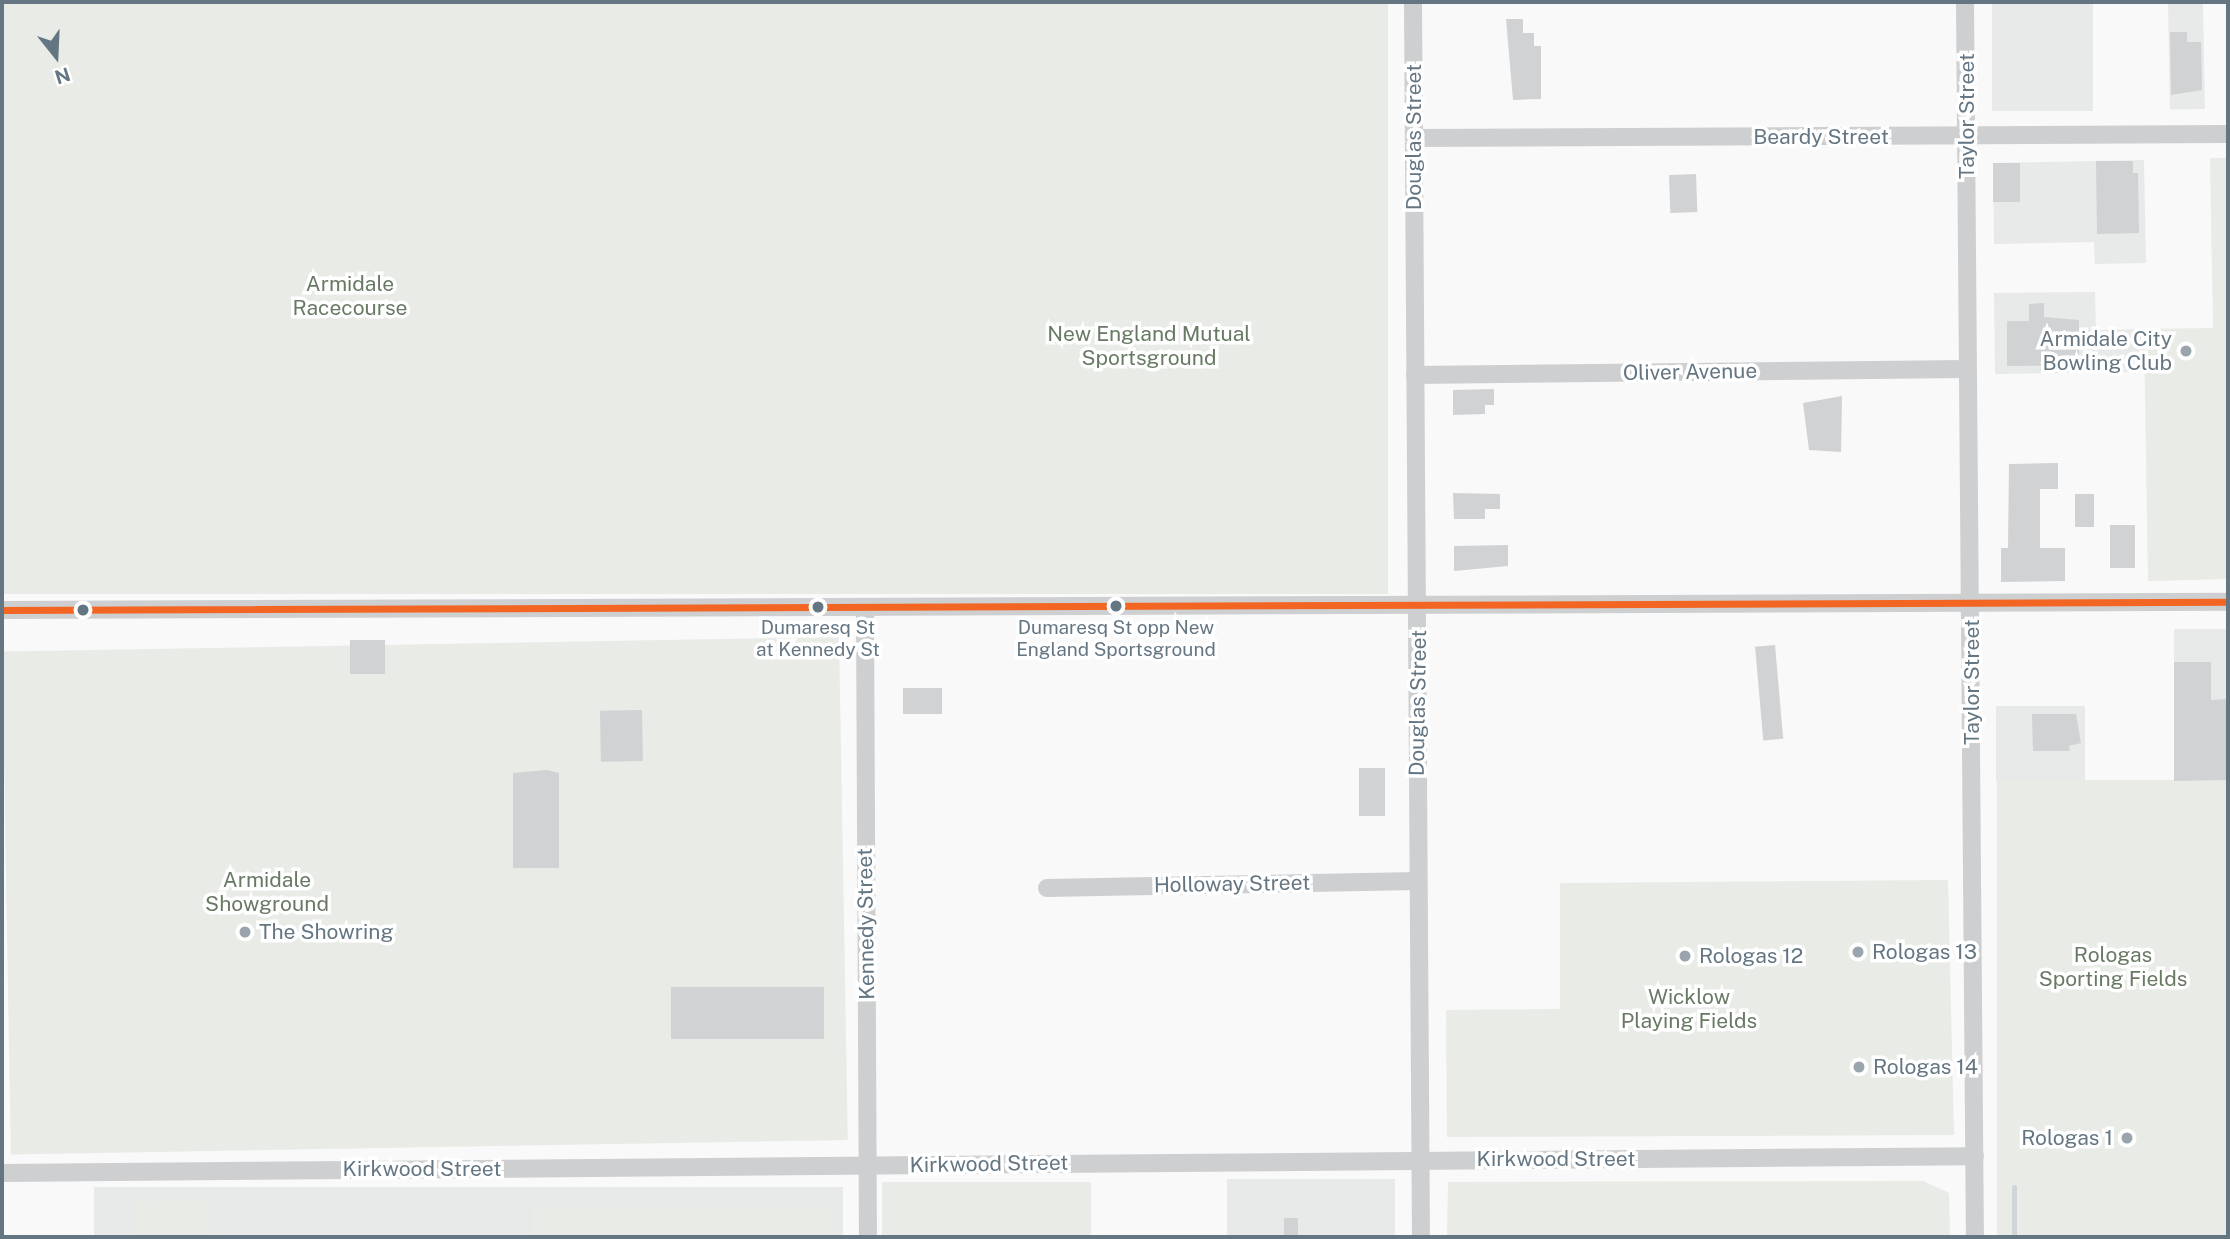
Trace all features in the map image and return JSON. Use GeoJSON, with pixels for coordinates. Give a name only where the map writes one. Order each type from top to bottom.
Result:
{"type":"FeatureCollection","features":[{"type":"Feature","properties":{"kind":"street","name":"Douglas Street"},"geometry":{"type":"LineString","coordinates":[[1413,2],[1421,1237]]}},
{"type":"Feature","properties":{"kind":"street","name":"Taylor Street"},"geometry":{"type":"LineString","coordinates":[[1965,2],[1968,136],[1966,369],[1972,604],[1975,1237]]}},
{"type":"Feature","properties":{"kind":"street","name":"Beardy Street"},"geometry":{"type":"LineString","coordinates":[[1414,138],[2228,134]]}},
{"type":"Feature","properties":{"kind":"street","name":"Oliver Avenue"},"geometry":{"type":"LineString","coordinates":[[1415,375],[1966,369]]}},
{"type":"Feature","properties":{"kind":"street"},"geometry":{"type":"LineString","coordinates":[[2,610],[865,610],[2228,602]]}},
{"type":"Feature","properties":{"kind":"street","name":"Kennedy Street"},"geometry":{"type":"LineString","coordinates":[[865,610],[868,1237]]}},
{"type":"Feature","properties":{"kind":"street","name":"Holloway Street"},"geometry":{"type":"LineString","coordinates":[[1047,888],[1418,881]]}},
{"type":"Feature","properties":{"kind":"street","name":"Kirkwood Street"},"geometry":{"type":"LineString","coordinates":[[2,1173],[1975,1156]]}},
{"type":"Feature","properties":{"kind":"shaded area"},"geometry":{"type":"Polygon","coordinates":[[[1992,2],[2093,2],[2093,111],[1992,111],[1992,2]]]}},
{"type":"Feature","properties":{"kind":"shaded area"},"geometry":{"type":"Polygon","coordinates":[[[2203,2],[2205,109],[2170,110],[2168,3],[2203,2]]]}},
{"type":"Feature","properties":{"kind":"shaded area"},"geometry":{"type":"Polygon","coordinates":[[[2144,160],[2146,263],[2095,264],[2094,242],[1994,244],[1993,163],[2144,160]]]}},
{"type":"Feature","properties":{"kind":"shaded area"},"geometry":{"type":"Polygon","coordinates":[[[2095,292],[2096,330],[2144,329],[2145,372],[1995,374],[1994,293],[2095,292]]]}},
{"type":"Feature","properties":{"kind":"shaded area"},"geometry":{"type":"Polygon","coordinates":[[[2174,629],[2228,629],[2228,781],[2174,781],[2174,629]]]}},
{"type":"Feature","properties":{"kind":"shaded area"},"geometry":{"type":"Polygon","coordinates":[[[1996,706],[2085,706],[2085,781],[1996,781],[1996,706]]]}},
{"type":"Feature","properties":{"kind":"shaded area"},"geometry":{"type":"Polygon","coordinates":[[[1227,1179],[1395,1179],[1395,1237],[1227,1237],[1227,1179]]]}},
{"type":"Feature","properties":{"kind":"shaded area"},"geometry":{"type":"Polygon","coordinates":[[[94,1187],[843,1187],[843,1237],[94,1237],[94,1187]]]}},
{"type":"Feature","properties":{"kind":"green space","name":"Armidale Racecourse"},"geometry":{"type":"Polygon","coordinates":[[[2,2],[1388,2],[1388,594],[2,594],[2,2]]]}},
{"type":"Feature","properties":{"kind":"green space","name":"Armidale City Bowling Club"},"geometry":{"type":"Polygon","coordinates":[[[2210,158],[2228,158],[2228,579],[2148,581],[2144,329],[2213,328],[2210,158]]]}},
{"type":"Feature","properties":{"kind":"green space","name":"Armidale Showground"},"geometry":{"type":"Polygon","coordinates":[[[839,637],[848,1140],[11,1155],[2,652],[839,637]]]}},
{"type":"Feature","properties":{"kind":"green space","name":"Rologas Sporting Fields"},"geometry":{"type":"Polygon","coordinates":[[[1997,780],[2228,780],[2228,1237],[1997,1237],[1997,780]]]}},
{"type":"Feature","properties":{"kind":"green space","name":"Wicklow Playing Fields"},"geometry":{"type":"Polygon","coordinates":[[[1948,880],[1954,1135],[1447,1137],[1446,1010],[1560,1009],[1560,883],[1948,880]]]}},
{"type":"Feature","properties":{"kind":"green space"},"geometry":{"type":"Polygon","coordinates":[[[1923,1181],[1949,1193],[1950,1237],[1447,1237],[1448,1182],[1923,1181]]]}},
{"type":"Feature","properties":{"kind":"green space"},"geometry":{"type":"Polygon","coordinates":[[[882,1182],[1091,1182],[1091,1237],[882,1237],[882,1182]]]}},
{"type":"Feature","properties":{"kind":"green space"},"geometry":{"type":"Polygon","coordinates":[[[209,1199],[210,1237],[135,1237],[134,1202],[209,1199]]]}},
{"type":"Feature","properties":{"kind":"green space"},"geometry":{"type":"Polygon","coordinates":[[[532,1208],[835,1208],[835,1237],[532,1237],[532,1208]]]}},
{"type":"Feature","properties":{"kind":"building"},"geometry":{"type":"Polygon","coordinates":[[[1506,19],[1523,19],[1523,33],[1534,33],[1534,46],[1541,46],[1541,99],[1513,100],[1506,19]]]}},
{"type":"Feature","properties":{"kind":"building"},"geometry":{"type":"Polygon","coordinates":[[[2170,32],[2187,32],[2187,42],[2201,42],[2202,90],[2171,95],[2170,32]]]}},
{"type":"Feature","properties":{"kind":"building"},"geometry":{"type":"Polygon","coordinates":[[[2096,161],[2133,161],[2133,173],[2138,173],[2139,233],[2097,234],[2096,161]]]}},
{"type":"Feature","properties":{"kind":"building"},"geometry":{"type":"Polygon","coordinates":[[[1993,163],[2020,163],[2020,202],[1993,202],[1993,163]]]}},
{"type":"Feature","properties":{"kind":"building"},"geometry":{"type":"Polygon","coordinates":[[[1696,174],[1697,212],[1670,213],[1669,175],[1696,174]]]}},
{"type":"Feature","properties":{"kind":"building"},"geometry":{"type":"Polygon","coordinates":[[[2044,303],[2044,317],[2079,320],[2079,365],[2007,366],[2007,321],[2029,321],[2029,304],[2044,303]]]}},
{"type":"Feature","properties":{"kind":"building"},"geometry":{"type":"Polygon","coordinates":[[[1494,389],[1494,405],[1485,405],[1485,414],[1453,415],[1453,390],[1494,389]]]}},
{"type":"Feature","properties":{"kind":"building"},"geometry":{"type":"Polygon","coordinates":[[[1842,396],[1841,452],[1809,450],[1803,403],[1842,396]]]}},
{"type":"Feature","properties":{"kind":"building"},"geometry":{"type":"Polygon","coordinates":[[[2058,463],[2058,489],[2040,489],[2040,548],[2065,548],[2065,581],[2001,582],[2001,548],[2008,548],[2009,464],[2058,463]]]}},
{"type":"Feature","properties":{"kind":"building"},"geometry":{"type":"Polygon","coordinates":[[[1453,493],[1500,494],[1500,509],[1485,509],[1485,519],[1454,519],[1453,493]]]}},
{"type":"Feature","properties":{"kind":"building"},"geometry":{"type":"Polygon","coordinates":[[[2075,494],[2094,494],[2094,527],[2075,527],[2075,494]]]}},
{"type":"Feature","properties":{"kind":"building"},"geometry":{"type":"Polygon","coordinates":[[[2110,525],[2135,525],[2135,568],[2110,568],[2110,525]]]}},
{"type":"Feature","properties":{"kind":"building"},"geometry":{"type":"Polygon","coordinates":[[[1508,545],[1508,566],[1454,571],[1454,546],[1508,545]]]}},
{"type":"Feature","properties":{"kind":"building"},"geometry":{"type":"Polygon","coordinates":[[[350,640],[385,640],[385,674],[350,674],[350,640]]]}},
{"type":"Feature","properties":{"kind":"building"},"geometry":{"type":"Polygon","coordinates":[[[1775,645],[1783,739],[1763,740],[1755,647],[1775,645]]]}},
{"type":"Feature","properties":{"kind":"building"},"geometry":{"type":"Polygon","coordinates":[[[2174,662],[2211,662],[2211,700],[2228,699],[2228,780],[2174,781],[2174,662]]]}},
{"type":"Feature","properties":{"kind":"building"},"geometry":{"type":"Polygon","coordinates":[[[903,688],[942,688],[942,714],[903,714],[903,688]]]}},
{"type":"Feature","properties":{"kind":"building"},"geometry":{"type":"Polygon","coordinates":[[[642,710],[643,761],[601,762],[600,711],[642,710]]]}},
{"type":"Feature","properties":{"kind":"building"},"geometry":{"type":"Polygon","coordinates":[[[2032,714],[2076,714],[2081,743],[2069,746],[2070,751],[2033,751],[2032,714]]]}},
{"type":"Feature","properties":{"kind":"building"},"geometry":{"type":"Polygon","coordinates":[[[1359,768],[1385,768],[1385,816],[1359,816],[1359,768]]]}},
{"type":"Feature","properties":{"kind":"building"},"geometry":{"type":"Polygon","coordinates":[[[547,770],[559,773],[559,868],[513,868],[513,773],[547,770]]]}},
{"type":"Feature","properties":{"kind":"building"},"geometry":{"type":"Polygon","coordinates":[[[671,987],[824,987],[824,1039],[671,1039],[671,987]]]}},
{"type":"Feature","properties":{"kind":"building"},"geometry":{"type":"Polygon","coordinates":[[[1284,1218],[1298,1218],[1298,1237],[1284,1237],[1284,1218]]]}},
{"type":"Feature","properties":{"kind":"waterway"},"geometry":{"type":"LineString","coordinates":[[2014,1187],[2014,1237]]}},
{"type":"Feature","properties":{"kind":"transit line"},"geometry":{"type":"LineString","coordinates":[[2,610],[2228,602]]}},
{"type":"Feature","properties":{"kind":"place","name":"Armidale City Bowling Club"},"geometry":{"type":"Point","coordinates":[2186,351]}},
{"type":"Feature","properties":{"kind":"place","name":"Dumaresq St opp New England Sportsground"},"geometry":{"type":"Point","coordinates":[1116,606]}},
{"type":"Feature","properties":{"kind":"place","name":"Dumaresq St at Kennedy St"},"geometry":{"type":"Point","coordinates":[818,607]}},
{"type":"Feature","properties":{"kind":"place","name":"The Showring"},"geometry":{"type":"Point","coordinates":[245,932]}},
{"type":"Feature","properties":{"kind":"place","name":"Rologas 13"},"geometry":{"type":"Point","coordinates":[1858,952]}},
{"type":"Feature","properties":{"kind":"place","name":"Rologas 12"},"geometry":{"type":"Point","coordinates":[1685,956]}},
{"type":"Feature","properties":{"kind":"place","name":"Rologas 14"},"geometry":{"type":"Point","coordinates":[1859,1067]}},
{"type":"Feature","properties":{"kind":"place","name":"Rologas 1"},"geometry":{"type":"Point","coordinates":[2127,1138]}},
{"type":"Feature","properties":{"kind":"park label","name":"New England Mutual Sportsground"},"geometry":{"type":"Point","coordinates":[1149,346]}}]}
